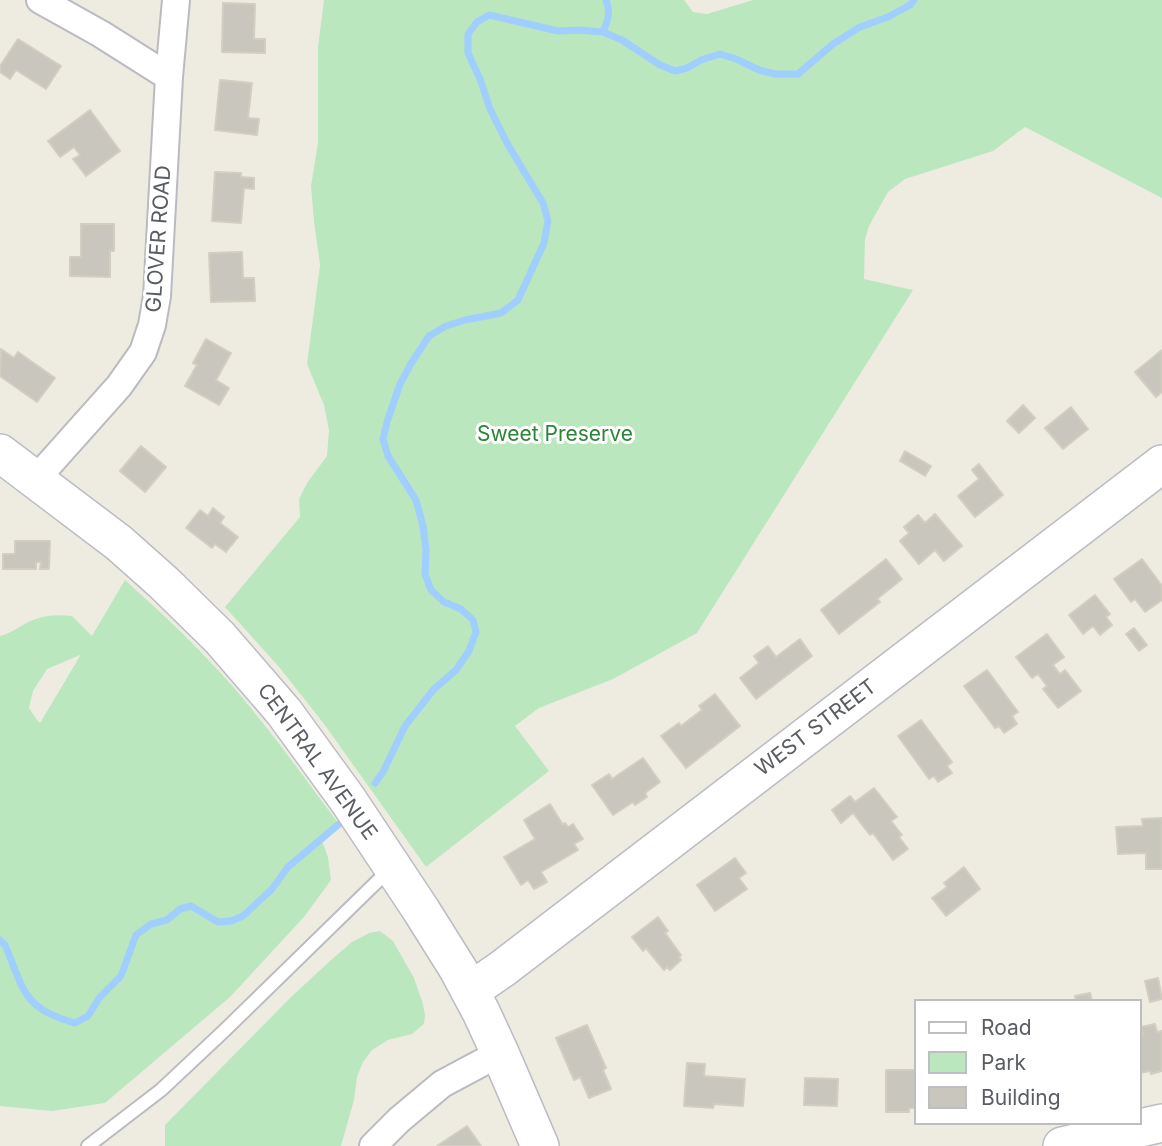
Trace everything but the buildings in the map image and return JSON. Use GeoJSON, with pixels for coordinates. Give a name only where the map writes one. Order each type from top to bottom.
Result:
{"type":"FeatureCollection","features":[{"type":"Feature","properties":{"kind":"street"},"geometry":{"type":"LineString","coordinates":[[40,0],[169,77]]}},
{"type":"Feature","properties":{"kind":"street","name":"GLOVER ROAD"},"geometry":{"type":"LineString","coordinates":[[36,479],[119,386],[143,352],[152,325],[158,283],[176,0]]}},
{"type":"Feature","properties":{"kind":"street","name":"CENTRAL AVENUE"},"geometry":{"type":"LineString","coordinates":[[0,453],[134,555],[220,638],[284,712],[393,867],[470,991],[540,1146]]}},
{"type":"Feature","properties":{"kind":"street","name":"WEST STREET"},"geometry":{"type":"LineString","coordinates":[[470,991],[513,961],[1162,464]]}},
{"type":"Feature","properties":{"kind":"street"},"geometry":{"type":"LineString","coordinates":[[373,1146],[442,1084],[500,1053]]}},
{"type":"Feature","properties":{"kind":"street"},"geometry":{"type":"LineString","coordinates":[[1062,1146],[1162,1123]]}},
{"type":"Feature","properties":{"kind":"lane"},"geometry":{"type":"LineString","coordinates":[[88,1146],[161,1090],[393,867]]}},
{"type":"Feature","properties":{"kind":"green space","name":"Sweet Preserve"},"geometry":{"type":"Polygon","coordinates":[[[324,0],[684,0],[693,12],[707,14],[753,0],[1162,0],[1162,198],[1025,127],[993,151],[905,179],[888,192],[869,226],[865,240],[864,279],[913,290],[697,633],[613,679],[539,708],[515,726],[549,771],[426,867],[324,724],[280,668],[225,607],[300,517],[299,499],[327,456],[329,430],[324,405],[307,364],[320,265],[311,186],[318,143],[318,47],[324,0]]]}},
{"type":"Feature","properties":{"kind":"green space"},"geometry":{"type":"Polygon","coordinates":[[[125,580],[196,647],[249,705],[339,824],[322,841],[328,857],[331,880],[304,917],[230,997],[105,1103],[52,1111],[0,1106],[0,636],[33,620],[58,615],[72,616],[92,636],[125,580]],[[80,655],[47,669],[33,691],[29,708],[40,723],[80,655]]]}},
{"type":"Feature","properties":{"kind":"green space"},"geometry":{"type":"Polygon","coordinates":[[[380,931],[393,941],[414,978],[423,1004],[424,1024],[412,1034],[388,1040],[372,1050],[363,1062],[341,1146],[165,1146],[165,1125],[291,997],[352,942],[369,933],[380,931]]]}},
{"type":"Feature","properties":{"kind":"waterway"},"geometry":{"type":"LineString","coordinates":[[603,32],[608,16],[606,0]]}},
{"type":"Feature","properties":{"kind":"waterway"},"geometry":{"type":"LineString","coordinates":[[375,783],[405,726],[434,689],[456,670],[469,651],[476,632],[473,620],[461,609],[444,602],[431,590],[425,574],[423,526],[416,500],[388,456],[383,439],[387,422],[400,384],[429,336],[446,326],[501,313],[518,300],[544,243],[548,221],[543,203],[490,109],[468,53],[468,34],[477,22],[489,15],[558,31],[603,32],[675,71],[720,54],[759,70],[775,74],[798,74],[833,44],[860,27],[888,17],[914,0]]}},
{"type":"Feature","properties":{"kind":"waterway"},"geometry":{"type":"LineString","coordinates":[[0,940],[5,945],[22,986],[35,1004],[75,1023],[88,1016],[100,997],[121,976],[136,935],[151,924],[167,920],[180,909],[191,906],[218,922],[243,916],[272,889],[288,867],[339,824]]}}]}
